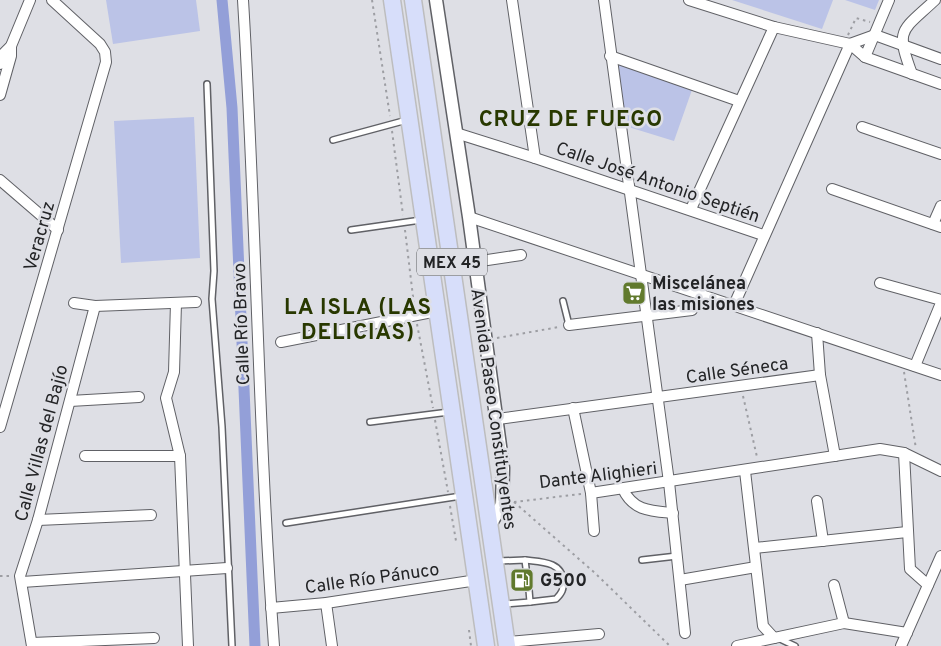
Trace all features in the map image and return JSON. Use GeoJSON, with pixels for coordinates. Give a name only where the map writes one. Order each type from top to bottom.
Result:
{"type":"FeatureCollection","features":[{"type":"Feature","properties":{"kind":"highway","name":"MEX 45"},"geometry":{"type":"LineString","coordinates":[[392,0],[486,646]]}},
{"type":"Feature","properties":{"kind":"highway","name":"Avenida Paseo Constituyentes"},"geometry":{"type":"LineString","coordinates":[[414,0],[507,644]]}},
{"type":"Feature","properties":{"kind":"street"},"geometry":{"type":"LineString","coordinates":[[0,64],[4,54],[11,46],[30,0]]}},
{"type":"Feature","properties":{"kind":"street","name":"Veracruz"},"geometry":{"type":"LineString","coordinates":[[0,428],[4,397],[58,230],[106,62],[105,52],[100,44],[52,0]]}},
{"type":"Feature","properties":{"kind":"street","name":"Calle Río Bravo"},"geometry":{"type":"LineString","coordinates":[[243,0],[252,153],[259,380],[274,646]]}},
{"type":"Feature","properties":{"kind":"street"},"geometry":{"type":"LineString","coordinates":[[436,0],[498,419],[508,503],[491,523]]}},
{"type":"Feature","properties":{"kind":"street"},"geometry":{"type":"LineString","coordinates":[[512,0],[536,158]]}},
{"type":"Feature","properties":{"kind":"street"},"geometry":{"type":"LineString","coordinates":[[604,0],[610,56],[642,275],[673,512],[685,633]]}},
{"type":"Feature","properties":{"kind":"street"},"geometry":{"type":"LineString","coordinates":[[689,0],[774,27],[848,42],[874,35],[941,59]]}},
{"type":"Feature","properties":{"kind":"street"},"geometry":{"type":"LineString","coordinates":[[865,57],[889,0]]}},
{"type":"Feature","properties":{"kind":"street"},"geometry":{"type":"LineString","coordinates":[[912,74],[901,45],[904,32],[935,0]]}},
{"type":"Feature","properties":{"kind":"street"},"geometry":{"type":"LineString","coordinates":[[691,209],[774,27]]}},
{"type":"Feature","properties":{"kind":"street"},"geometry":{"type":"LineString","coordinates":[[848,42],[865,57],[941,84]]}},
{"type":"Feature","properties":{"kind":"street"},"geometry":{"type":"LineString","coordinates":[[734,305],[848,42]]}},
{"type":"Feature","properties":{"kind":"street"},"geometry":{"type":"LineString","coordinates":[[0,95],[11,56],[11,46]]}},
{"type":"Feature","properties":{"kind":"street"},"geometry":{"type":"LineString","coordinates":[[610,56],[739,101]]}},
{"type":"Feature","properties":{"kind":"street"},"geometry":{"type":"LineString","coordinates":[[862,127],[941,154]]}},
{"type":"Feature","properties":{"kind":"street","name":"Calle José Antonio Septién"},"geometry":{"type":"LineString","coordinates":[[456,133],[691,209],[764,235]]}},
{"type":"Feature","properties":{"kind":"street"},"geometry":{"type":"LineString","coordinates":[[0,180],[58,230]]}},
{"type":"Feature","properties":{"kind":"street"},"geometry":{"type":"LineString","coordinates":[[832,189],[937,225],[941,206]]}},
{"type":"Feature","properties":{"kind":"street"},"geometry":{"type":"LineString","coordinates":[[469,217],[941,375]]}},
{"type":"Feature","properties":{"kind":"street"},"geometry":{"type":"LineString","coordinates":[[474,262],[522,255]]}},
{"type":"Feature","properties":{"kind":"street"},"geometry":{"type":"LineString","coordinates":[[880,283],[941,302],[916,366]]}},
{"type":"Feature","properties":{"kind":"street"},"geometry":{"type":"LineString","coordinates":[[74,303],[95,306],[196,302]]}},
{"type":"Feature","properties":{"kind":"street"},"geometry":{"type":"LineString","coordinates":[[176,303],[174,372],[166,398],[180,456],[188,646]]}},
{"type":"Feature","properties":{"kind":"street","name":"Calle Villas del Bajío"},"geometry":{"type":"LineString","coordinates":[[32,644],[20,576],[38,520],[95,306]]}},
{"type":"Feature","properties":{"kind":"street"},"geometry":{"type":"LineString","coordinates":[[569,325],[692,310]]}},
{"type":"Feature","properties":{"kind":"street"},"geometry":{"type":"LineString","coordinates":[[281,342],[437,311]]}},
{"type":"Feature","properties":{"kind":"street"},"geometry":{"type":"LineString","coordinates":[[817,333],[820,374],[835,456]]}},
{"type":"Feature","properties":{"kind":"street","name":"Calle Séneca"},"geometry":{"type":"LineString","coordinates":[[498,419],[820,374]]}},
{"type":"Feature","properties":{"kind":"street"},"geometry":{"type":"LineString","coordinates":[[70,401],[139,397]]}},
{"type":"Feature","properties":{"kind":"street"},"geometry":{"type":"LineString","coordinates":[[573,408],[591,493],[594,531]]}},
{"type":"Feature","properties":{"kind":"street","name":"Dante Alighieri"},"geometry":{"type":"LineString","coordinates":[[591,493],[760,469],[880,449],[904,453],[941,471]]}},
{"type":"Feature","properties":{"kind":"street"},"geometry":{"type":"LineString","coordinates":[[904,453],[910,569],[928,585]]}},
{"type":"Feature","properties":{"kind":"street"},"geometry":{"type":"LineString","coordinates":[[85,456],[180,456]]}},
{"type":"Feature","properties":{"kind":"street"},"geometry":{"type":"LineString","coordinates":[[745,471],[764,626],[774,638]]}},
{"type":"Feature","properties":{"kind":"street"},"geometry":{"type":"LineString","coordinates":[[623,488],[628,498],[636,506],[646,510],[673,512]]}},
{"type":"Feature","properties":{"kind":"street"},"geometry":{"type":"LineString","coordinates":[[817,501],[823,541]]}},
{"type":"Feature","properties":{"kind":"street"},"geometry":{"type":"LineString","coordinates":[[38,520],[150,515]]}},
{"type":"Feature","properties":{"kind":"street"},"geometry":{"type":"LineString","coordinates":[[755,548],[907,532]]}},
{"type":"Feature","properties":{"kind":"street"},"geometry":{"type":"LineString","coordinates":[[901,646],[941,556]]}},
{"type":"Feature","properties":{"kind":"street"},"geometry":{"type":"LineString","coordinates":[[680,580],[756,567]]}},
{"type":"Feature","properties":{"kind":"street"},"geometry":{"type":"LineString","coordinates":[[22,582],[227,568]]}},
{"type":"Feature","properties":{"kind":"street","name":"Calle Río Pánuco"},"geometry":{"type":"LineString","coordinates":[[271,608],[326,603],[477,580]]}},
{"type":"Feature","properties":{"kind":"street"},"geometry":{"type":"LineString","coordinates":[[834,585],[844,623]]}},
{"type":"Feature","properties":{"kind":"street"},"geometry":{"type":"LineString","coordinates":[[326,603],[332,646]]}},
{"type":"Feature","properties":{"kind":"street"},"geometry":{"type":"LineString","coordinates":[[737,646],[844,623],[907,633]]}},
{"type":"Feature","properties":{"kind":"street"},"geometry":{"type":"LineString","coordinates":[[507,644],[599,634]]}},
{"type":"Feature","properties":{"kind":"street"},"geometry":{"type":"LineString","coordinates":[[32,644],[154,638]]}},
{"type":"Feature","properties":{"kind":"lane"},"geometry":{"type":"LineString","coordinates":[[207,84],[214,271],[212,299],[222,427],[232,646]]}},
{"type":"Feature","properties":{"kind":"lane"},"geometry":{"type":"LineString","coordinates":[[333,140],[409,120]]}},
{"type":"Feature","properties":{"kind":"lane"},"geometry":{"type":"LineString","coordinates":[[351,230],[424,219]]}},
{"type":"Feature","properties":{"kind":"lane"},"geometry":{"type":"LineString","coordinates":[[563,301],[569,325]]}},
{"type":"Feature","properties":{"kind":"lane"},"geometry":{"type":"LineString","coordinates":[[370,422],[452,412]]}},
{"type":"Feature","properties":{"kind":"lane"},"geometry":{"type":"LineString","coordinates":[[286,523],[464,496]]}},
{"type":"Feature","properties":{"kind":"lane"},"geometry":{"type":"LineString","coordinates":[[642,560],[678,556]]}},
{"type":"Feature","properties":{"kind":"lane"},"geometry":{"type":"LineString","coordinates":[[525,560],[526,568]]}},
{"type":"Feature","properties":{"kind":"lane"},"geometry":{"type":"LineString","coordinates":[[496,561],[525,560],[547,562],[558,568],[563,576],[564,588],[556,599],[501,604]]}},
{"type":"Feature","properties":{"kind":"lane"},"geometry":{"type":"LineString","coordinates":[[529,590],[530,602]]}},
{"type":"Feature","properties":{"kind":"lane"},"geometry":{"type":"LineString","coordinates":[[774,638],[795,646]]}},
{"type":"Feature","properties":{"kind":"path"},"geometry":{"type":"LineString","coordinates":[[848,42],[856,18],[879,25]]}},
{"type":"Feature","properties":{"kind":"path"},"geometry":{"type":"LineString","coordinates":[[486,340],[569,325]]}},
{"type":"Feature","properties":{"kind":"path"},"geometry":{"type":"LineString","coordinates":[[903,362],[917,458]]}},
{"type":"Feature","properties":{"kind":"path"},"geometry":{"type":"LineString","coordinates":[[741,386],[760,469]]}},
{"type":"Feature","properties":{"kind":"path","name":"Dante Alighieri"},"geometry":{"type":"LineString","coordinates":[[508,503],[591,493]]}},
{"type":"Feature","properties":{"kind":"path"},"geometry":{"type":"LineString","coordinates":[[508,503],[596,574],[670,646]]}},
{"type":"Feature","properties":{"kind":"shaded area"},"geometry":{"type":"Polygon","coordinates":[[[106,0],[196,0],[200,31],[113,44],[106,0]]]}},
{"type":"Feature","properties":{"kind":"shaded area"},"geometry":{"type":"Polygon","coordinates":[[[732,0],[833,0],[822,29],[732,0]]]}},
{"type":"Feature","properties":{"kind":"shaded area"},"geometry":{"type":"Polygon","coordinates":[[[845,0],[879,0],[875,10],[845,0]]]}},
{"type":"Feature","properties":{"kind":"shaded area"},"geometry":{"type":"Polygon","coordinates":[[[613,60],[693,87],[674,141],[622,125],[613,60]]]}},
{"type":"Feature","properties":{"kind":"shaded area"},"geometry":{"type":"Polygon","coordinates":[[[194,117],[200,258],[121,263],[114,121],[194,117]]]}},
{"type":"Feature","properties":{"kind":"waterway"},"geometry":{"type":"LineString","coordinates":[[222,0],[232,108],[255,646]]}},
{"type":"Feature","properties":{"kind":"place","name":"Miscelánea las misiones"},"geometry":{"type":"Point","coordinates":[634,293]}},
{"type":"Feature","properties":{"kind":"place","name":"G500"},"geometry":{"type":"Point","coordinates":[522,580]}},
{"type":"Feature","properties":{"kind":"district","name":"CRUZ DE FUEGO"},"geometry":{"type":"Point","coordinates":[571,118]}},
{"type":"Feature","properties":{"kind":"district","name":"LA ISLA (LAS DELICIAS)"},"geometry":{"type":"Point","coordinates":[358,318]}}]}
